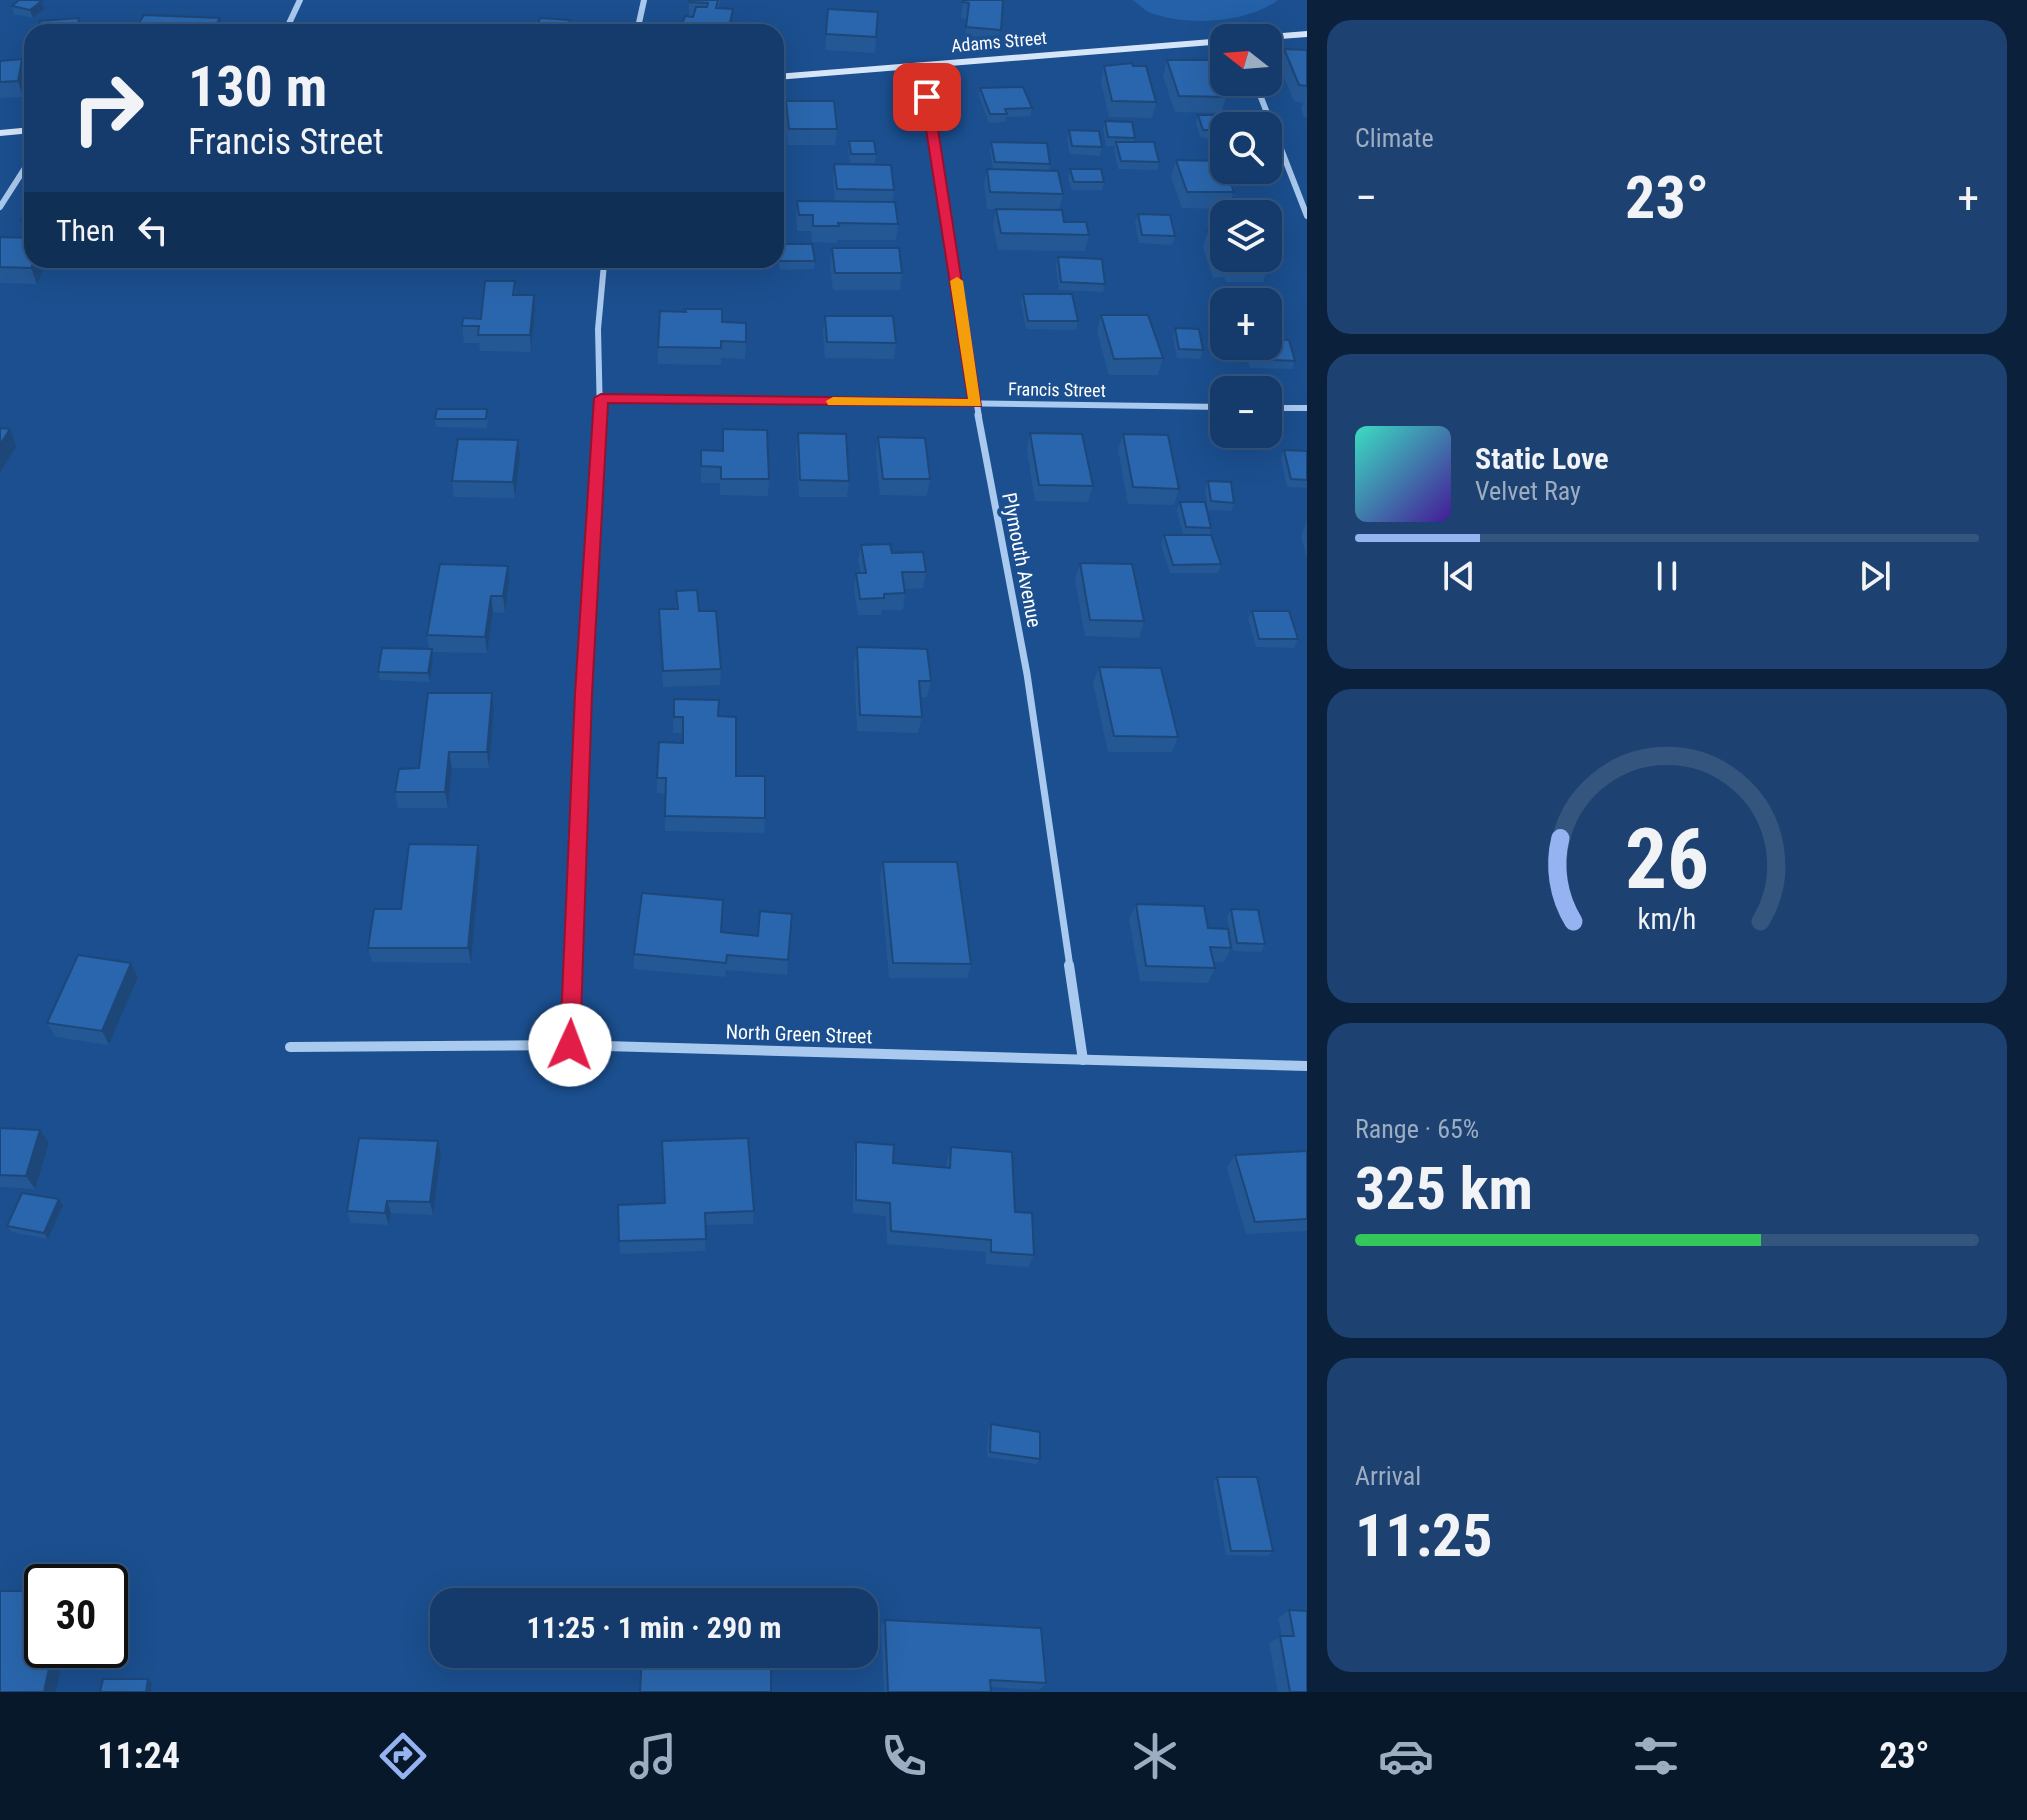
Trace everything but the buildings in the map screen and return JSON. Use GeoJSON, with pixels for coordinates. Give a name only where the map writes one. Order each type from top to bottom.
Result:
{"type":"FeatureCollection","features":[{"type":"Feature","properties":{"kind":"main road"},"geometry":{"type":"LineString","coordinates":[[1282,36],[1307,34]]}},
{"type":"Feature","properties":{"kind":"main road","name":"Adams Street"},"geometry":{"type":"LineString","coordinates":[[784,76],[1210,42]]}},
{"type":"Feature","properties":{"kind":"main road"},"geometry":{"type":"LineString","coordinates":[[0,133],[24,131]]}},
{"type":"Feature","properties":{"kind":"street"},"geometry":{"type":"LineString","coordinates":[[289,24],[300,0]]}},
{"type":"Feature","properties":{"kind":"street"},"geometry":{"type":"LineString","coordinates":[[639,24],[644,0]]}},
{"type":"Feature","properties":{"kind":"street","name":"Plymouth Avenue"},"geometry":{"type":"LineString","coordinates":[[922,67],[976,403],[1027,674],[1083,1060]]}},
{"type":"Feature","properties":{"kind":"street"},"geometry":{"type":"LineString","coordinates":[[1260,96],[1307,216]]}},
{"type":"Feature","properties":{"kind":"street"},"geometry":{"type":"LineString","coordinates":[[0,207],[24,170]]}},
{"type":"Feature","properties":{"kind":"street"},"geometry":{"type":"LineString","coordinates":[[570,1045],[584,694],[601,398],[598,329],[604,268]]}},
{"type":"Feature","properties":{"kind":"street","name":"Francis Street"},"geometry":{"type":"LineString","coordinates":[[601,398],[1210,407]]}},
{"type":"Feature","properties":{"kind":"street"},"geometry":{"type":"LineString","coordinates":[[1282,408],[1307,408]]}},
{"type":"Feature","properties":{"kind":"street","name":"North Green Street"},"geometry":{"type":"LineString","coordinates":[[290,1047],[570,1045],[1307,1066]]}},
{"type":"Feature","properties":{"kind":"shaded area"},"geometry":{"type":"Polygon","coordinates":[[[1133,0],[1278,0],[1251,14],[1201,21],[1154,14],[1133,0]]]}},
{"type":"Feature","properties":{"kind":"slow traffic"},"geometry":{"type":"LineString","coordinates":[[833,401],[976,403],[957,281]]}},
{"type":"Feature","properties":{"kind":"route"},"geometry":{"type":"LineString","coordinates":[[570,1045],[584,694],[601,398],[976,403],[927,97]]}}]}
